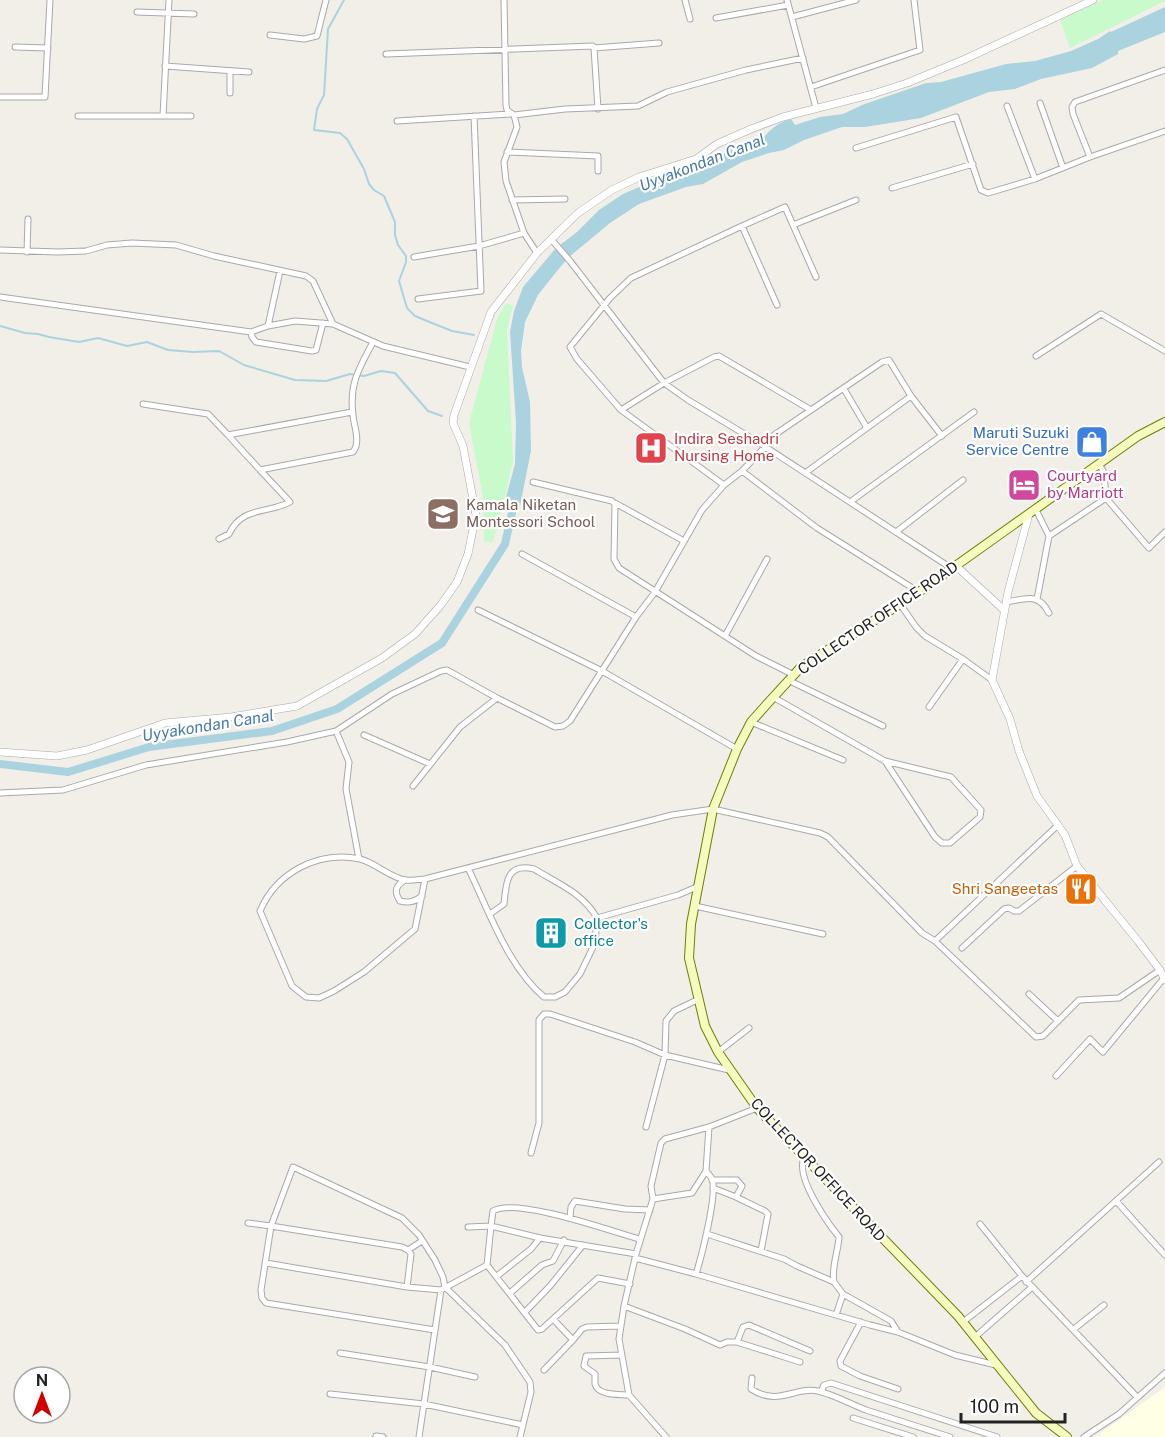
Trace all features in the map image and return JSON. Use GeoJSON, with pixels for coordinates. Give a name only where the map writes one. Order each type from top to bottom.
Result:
{"type":"FeatureCollection","features":[{"type":"Feature","properties":{"kind":"main road","name":"COLLECTOR OFFICE ROAD"},"geometry":{"type":"LineString","coordinates":[[1061,1435],[1036,1413],[963,1322],[757,1108],[729,1070],[705,1026],[697,1000],[689,958],[695,906],[713,809],[737,749],[751,722],[773,697],[801,667],[919,592],[1138,436],[1165,422]]}},
{"type":"Feature","properties":{"kind":"street"},"geometry":{"type":"LineString","coordinates":[[0,97],[45,98],[50,0]]}},
{"type":"Feature","properties":{"kind":"street"},"geometry":{"type":"LineString","coordinates":[[163,116],[169,0]]}},
{"type":"Feature","properties":{"kind":"street"},"geometry":{"type":"LineString","coordinates":[[270,35],[304,39],[317,36],[326,0]]}},
{"type":"Feature","properties":{"kind":"street"},"geometry":{"type":"LineString","coordinates":[[504,0],[506,105],[517,127],[504,162],[506,181],[524,233],[537,253]]}},
{"type":"Feature","properties":{"kind":"street"},"geometry":{"type":"LineString","coordinates":[[685,0],[690,19]]}},
{"type":"Feature","properties":{"kind":"street"},"geometry":{"type":"LineString","coordinates":[[792,16],[856,0]]}},
{"type":"Feature","properties":{"kind":"street"},"geometry":{"type":"LineString","coordinates":[[811,87],[920,50],[914,0]]}},
{"type":"Feature","properties":{"kind":"street"},"geometry":{"type":"LineString","coordinates":[[0,752],[57,756],[105,745],[165,723],[231,717],[297,706],[382,658],[415,634],[440,606],[457,582],[468,554],[476,515],[463,446],[453,423],[490,312],[537,253],[578,213],[612,190],[639,177],[696,159],[717,144],[751,129],[908,82],[963,60],[1093,0]]}},
{"type":"Feature","properties":{"kind":"street"},"geometry":{"type":"LineString","coordinates":[[716,18],[788,2],[816,108]]}},
{"type":"Feature","properties":{"kind":"street"},"geometry":{"type":"LineString","coordinates":[[136,12],[194,14]]}},
{"type":"Feature","properties":{"kind":"street"},"geometry":{"type":"LineString","coordinates":[[386,54],[593,46],[594,48],[659,43]]}},
{"type":"Feature","properties":{"kind":"street"},"geometry":{"type":"LineString","coordinates":[[15,47],[48,48]]}},
{"type":"Feature","properties":{"kind":"street"},"geometry":{"type":"LineString","coordinates":[[594,48],[598,109]]}},
{"type":"Feature","properties":{"kind":"street"},"geometry":{"type":"LineString","coordinates":[[397,121],[638,106],[667,92],[746,70],[803,58]]}},
{"type":"Feature","properties":{"kind":"street"},"geometry":{"type":"LineString","coordinates":[[165,66],[249,72]]}},
{"type":"Feature","properties":{"kind":"street"},"geometry":{"type":"LineString","coordinates":[[1090,157],[1073,114],[1072,107],[1076,102],[1165,70]]}},
{"type":"Feature","properties":{"kind":"street"},"geometry":{"type":"LineString","coordinates":[[230,71],[230,93]]}},
{"type":"Feature","properties":{"kind":"street"},"geometry":{"type":"LineString","coordinates":[[1040,103],[1063,168]]}},
{"type":"Feature","properties":{"kind":"street"},"geometry":{"type":"LineString","coordinates":[[1007,106],[1035,179]]}},
{"type":"Feature","properties":{"kind":"street"},"geometry":{"type":"LineString","coordinates":[[78,116],[191,116]]}},
{"type":"Feature","properties":{"kind":"street"},"geometry":{"type":"LineString","coordinates":[[418,299],[481,291],[474,116]]}},
{"type":"Feature","properties":{"kind":"street"},"geometry":{"type":"LineString","coordinates":[[856,147],[956,117],[981,190],[985,192],[1035,179],[1090,157],[1165,132]]}},
{"type":"Feature","properties":{"kind":"street"},"geometry":{"type":"LineString","coordinates":[[507,152],[598,156],[598,171]]}},
{"type":"Feature","properties":{"kind":"street"},"geometry":{"type":"LineString","coordinates":[[892,188],[973,164]]}},
{"type":"Feature","properties":{"kind":"street"},"geometry":{"type":"LineString","coordinates":[[512,200],[566,199]]}},
{"type":"Feature","properties":{"kind":"street"},"geometry":{"type":"LineString","coordinates":[[793,225],[856,200]]}},
{"type":"Feature","properties":{"kind":"street"},"geometry":{"type":"LineString","coordinates":[[724,485],[621,410],[571,350],[571,345],[618,288],[631,278],[785,207],[816,277]]}},
{"type":"Feature","properties":{"kind":"street"},"geometry":{"type":"LineString","coordinates":[[27,252],[28,219]]}},
{"type":"Feature","properties":{"kind":"street"},"geometry":{"type":"LineString","coordinates":[[742,226],[777,305]]}},
{"type":"Feature","properties":{"kind":"street"},"geometry":{"type":"LineString","coordinates":[[414,257],[479,246],[524,233]]}},
{"type":"Feature","properties":{"kind":"street"},"geometry":{"type":"LineString","coordinates":[[551,239],[664,382],[688,400],[953,566],[1005,611]]}},
{"type":"Feature","properties":{"kind":"street"},"geometry":{"type":"LineString","coordinates":[[0,250],[86,251],[106,245],[132,243],[176,245],[310,278],[333,324]]}},
{"type":"Feature","properties":{"kind":"street"},"geometry":{"type":"LineString","coordinates":[[268,326],[280,271]]}},
{"type":"Feature","properties":{"kind":"street"},"geometry":{"type":"LineString","coordinates":[[0,297],[251,332],[295,321],[333,324],[383,346],[470,368]]}},
{"type":"Feature","properties":{"kind":"street"},"geometry":{"type":"LineString","coordinates":[[1036,356],[1101,314],[1165,351]]}},
{"type":"Feature","properties":{"kind":"street"},"geometry":{"type":"LineString","coordinates":[[251,332],[256,342],[312,351],[318,347],[323,323]]}},
{"type":"Feature","properties":{"kind":"street"},"geometry":{"type":"LineString","coordinates":[[260,470],[353,452],[357,447],[357,442],[352,412],[353,381],[373,342]]}},
{"type":"Feature","properties":{"kind":"street"},"geometry":{"type":"LineString","coordinates":[[621,410],[664,382],[719,356],[811,410]]}},
{"type":"Feature","properties":{"kind":"street"},"geometry":{"type":"LineString","coordinates":[[0,793],[63,790],[146,765],[287,742],[336,731],[392,694],[447,670],[497,699],[555,727],[563,726],[570,721],[636,616],[655,592],[702,510],[724,485],[742,471],[763,446],[811,410],[882,362],[889,360],[911,396],[942,436]]}},
{"type":"Feature","properties":{"kind":"street"},"geometry":{"type":"LineString","coordinates":[[844,389],[867,428]]}},
{"type":"Feature","properties":{"kind":"street"},"geometry":{"type":"LineString","coordinates":[[805,473],[911,396]]}},
{"type":"Feature","properties":{"kind":"street"},"geometry":{"type":"LineString","coordinates":[[143,404],[208,414],[290,502],[279,508],[244,515],[233,526],[229,534],[219,539]]}},
{"type":"Feature","properties":{"kind":"street"},"geometry":{"type":"LineString","coordinates":[[228,435],[352,412]]}},
{"type":"Feature","properties":{"kind":"street"},"geometry":{"type":"LineString","coordinates":[[850,502],[974,412]]}},
{"type":"Feature","properties":{"kind":"street"},"geometry":{"type":"LineString","coordinates":[[1100,465],[1104,473],[1106,498],[1149,548],[1165,532]]}},
{"type":"Feature","properties":{"kind":"street"},"geometry":{"type":"LineString","coordinates":[[742,471],[817,528],[919,592]]}},
{"type":"Feature","properties":{"kind":"street"},"geometry":{"type":"LineString","coordinates":[[896,532],[963,480]]}},
{"type":"Feature","properties":{"kind":"street"},"geometry":{"type":"LineString","coordinates":[[533,482],[612,501],[684,541]]}},
{"type":"Feature","properties":{"kind":"street"},"geometry":{"type":"LineString","coordinates":[[1036,599],[1049,537],[1106,498]]}},
{"type":"Feature","properties":{"kind":"street"},"geometry":{"type":"LineString","coordinates":[[612,501],[615,504],[616,564],[655,592],[791,678],[883,726]]}},
{"type":"Feature","properties":{"kind":"street"},"geometry":{"type":"LineString","coordinates":[[1033,512],[1049,537]]}},
{"type":"Feature","properties":{"kind":"street"},"geometry":{"type":"LineString","coordinates":[[992,680],[1006,602],[1033,512]]}},
{"type":"Feature","properties":{"kind":"street"},"geometry":{"type":"LineString","coordinates":[[522,554],[636,616]]}},
{"type":"Feature","properties":{"kind":"street"},"geometry":{"type":"LineString","coordinates":[[725,636],[767,559]]}},
{"type":"Feature","properties":{"kind":"street"},"geometry":{"type":"LineString","coordinates":[[1006,602],[1036,599],[1043,602],[1049,613]]}},
{"type":"Feature","properties":{"kind":"street"},"geometry":{"type":"LineString","coordinates":[[900,604],[920,632],[992,680],[1010,719],[1019,751],[1037,796],[1065,836],[1077,866],[1163,976]]}},
{"type":"Feature","properties":{"kind":"street"},"geometry":{"type":"LineString","coordinates":[[478,610],[602,671],[737,749]]}},
{"type":"Feature","properties":{"kind":"street"},"geometry":{"type":"LineString","coordinates":[[929,707],[963,659]]}},
{"type":"Feature","properties":{"kind":"street"},"geometry":{"type":"LineString","coordinates":[[773,697],[885,761],[951,777],[981,810],[980,817],[950,843],[942,843],[935,837],[885,761]]}},
{"type":"Feature","properties":{"kind":"street"},"geometry":{"type":"LineString","coordinates":[[413,786],[460,727],[497,699]]}},
{"type":"Feature","properties":{"kind":"street"},"geometry":{"type":"LineString","coordinates":[[751,722],[843,760]]}},
{"type":"Feature","properties":{"kind":"street"},"geometry":{"type":"LineString","coordinates":[[336,731],[349,762],[346,789],[359,859]]}},
{"type":"Feature","properties":{"kind":"street"},"geometry":{"type":"LineString","coordinates":[[364,735],[430,764]]}},
{"type":"Feature","properties":{"kind":"street"},"geometry":{"type":"LineString","coordinates":[[422,896],[416,901],[407,903],[400,901],[396,895],[396,889],[405,880],[425,879],[672,815],[713,809],[820,833],[828,837],[922,933],[935,941],[1036,1037],[1043,1036],[1079,1000],[1119,998],[1163,976]]}},
{"type":"Feature","properties":{"kind":"street"},"geometry":{"type":"LineString","coordinates":[[935,941],[1057,826]]}},
{"type":"Feature","properties":{"kind":"street"},"geometry":{"type":"LineString","coordinates":[[405,880],[375,864],[359,859],[339,857],[317,860],[283,878],[264,901],[260,911],[292,986],[306,997],[319,998],[364,972],[415,930],[425,879]]}},
{"type":"Feature","properties":{"kind":"street"},"geometry":{"type":"LineString","coordinates":[[962,948],[1004,909],[1019,911],[1077,866]]}},
{"type":"Feature","properties":{"kind":"street"},"geometry":{"type":"LineString","coordinates":[[468,868],[490,914],[520,969],[536,991],[544,997],[555,997],[565,992],[580,974],[595,943],[597,918],[591,908],[580,896],[534,869],[526,867],[513,870],[508,876],[504,904],[490,914]]}},
{"type":"Feature","properties":{"kind":"street"},"geometry":{"type":"LineString","coordinates":[[597,918],[678,895],[699,886]]}},
{"type":"Feature","properties":{"kind":"street"},"geometry":{"type":"LineString","coordinates":[[695,906],[823,934]]}},
{"type":"Feature","properties":{"kind":"street"},"geometry":{"type":"LineString","coordinates":[[1056,1076],[1090,1039],[1103,1052],[1163,976]]}},
{"type":"Feature","properties":{"kind":"street"},"geometry":{"type":"LineString","coordinates":[[1029,994],[1058,1021]]}},
{"type":"Feature","properties":{"kind":"street"},"geometry":{"type":"LineString","coordinates":[[646,1127],[665,1055],[666,1021],[670,1015],[697,1000]]}},
{"type":"Feature","properties":{"kind":"street"},"geometry":{"type":"LineString","coordinates":[[531,1153],[539,1123],[539,1020],[544,1014],[635,1042],[665,1055],[729,1070]]}},
{"type":"Feature","properties":{"kind":"street"},"geometry":{"type":"LineString","coordinates":[[718,1052],[749,1028]]}},
{"type":"Feature","properties":{"kind":"street"},"geometry":{"type":"LineString","coordinates":[[666,1437],[629,1395],[619,1339],[639,1239],[653,1199],[651,1186],[661,1143],[665,1139],[709,1127],[757,1108]]}},
{"type":"Feature","properties":{"kind":"street"},"geometry":{"type":"LineString","coordinates":[[653,1199],[692,1193],[706,1171],[709,1127]]}},
{"type":"Feature","properties":{"kind":"street"},"geometry":{"type":"LineString","coordinates":[[804,1158],[802,1163],[804,1178],[828,1224],[839,1237],[833,1267],[834,1282]]}},
{"type":"Feature","properties":{"kind":"street"},"geometry":{"type":"LineString","coordinates":[[1026,1282],[1160,1162]]}},
{"type":"Feature","properties":{"kind":"street"},"geometry":{"type":"LineString","coordinates":[[419,1437],[443,1277],[422,1241],[402,1218],[293,1167],[271,1226],[261,1290],[262,1298],[266,1303],[435,1330]]}},
{"type":"Feature","properties":{"kind":"street"},"geometry":{"type":"LineString","coordinates":[[696,1274],[706,1234],[713,1188],[712,1180],[706,1171]]}},
{"type":"Feature","properties":{"kind":"street"},"geometry":{"type":"LineString","coordinates":[[712,1180],[741,1182],[742,1186],[736,1197]]}},
{"type":"Feature","properties":{"kind":"street"},"geometry":{"type":"LineString","coordinates":[[713,1188],[765,1210],[768,1214],[761,1251]]}},
{"type":"Feature","properties":{"kind":"street"},"geometry":{"type":"LineString","coordinates":[[570,1218],[571,1207],[575,1201],[625,1209],[650,1210]]}},
{"type":"Feature","properties":{"kind":"street"},"geometry":{"type":"LineString","coordinates":[[1117,1202],[1165,1256]]}},
{"type":"Feature","properties":{"kind":"street"},"geometry":{"type":"LineString","coordinates":[[630,1284],[598,1278],[538,1330],[487,1265],[493,1211],[498,1208],[515,1208],[570,1218],[639,1239]]}},
{"type":"Feature","properties":{"kind":"street"},"geometry":{"type":"LineString","coordinates":[[248,1223],[402,1247],[411,1254],[407,1287]]}},
{"type":"Feature","properties":{"kind":"street"},"geometry":{"type":"LineString","coordinates":[[980,1224],[1031,1288],[1074,1329],[1137,1397]]}},
{"type":"Feature","properties":{"kind":"street"},"geometry":{"type":"LineString","coordinates":[[468,1227],[491,1226],[635,1256],[898,1332],[955,1355],[996,1365]]}},
{"type":"Feature","properties":{"kind":"street"},"geometry":{"type":"LineString","coordinates":[[706,1234],[784,1259],[834,1282],[843,1294],[891,1321],[898,1332]]}},
{"type":"Feature","properties":{"kind":"street"},"geometry":{"type":"LineString","coordinates":[[497,1276],[531,1249],[540,1238]]}},
{"type":"Feature","properties":{"kind":"street"},"geometry":{"type":"LineString","coordinates":[[510,1293],[542,1265],[554,1261],[564,1240]]}},
{"type":"Feature","properties":{"kind":"street"},"geometry":{"type":"LineString","coordinates":[[408,1250],[422,1241]]}},
{"type":"Feature","properties":{"kind":"street"},"geometry":{"type":"LineString","coordinates":[[525,1312],[550,1286],[583,1245]]}},
{"type":"Feature","properties":{"kind":"street"},"geometry":{"type":"LineString","coordinates":[[266,1263],[407,1287],[443,1288],[487,1265]]}},
{"type":"Feature","properties":{"kind":"street"},"geometry":{"type":"LineString","coordinates":[[963,1322],[1022,1276]]}},
{"type":"Feature","properties":{"kind":"street"},"geometry":{"type":"LineString","coordinates":[[443,1288],[505,1345],[530,1382],[531,1392],[520,1437]]}},
{"type":"Feature","properties":{"kind":"street"},"geometry":{"type":"LineString","coordinates":[[975,1337],[1031,1288]]}},
{"type":"Feature","properties":{"kind":"street"},"geometry":{"type":"LineString","coordinates":[[836,1315],[843,1294]]}},
{"type":"Feature","properties":{"kind":"street"},"geometry":{"type":"LineString","coordinates":[[1074,1329],[1104,1305]]}},
{"type":"Feature","properties":{"kind":"street"},"geometry":{"type":"LineString","coordinates":[[624,1306],[720,1345],[737,1342],[800,1362]]}},
{"type":"Feature","properties":{"kind":"street"},"geometry":{"type":"LineString","coordinates":[[553,1319],[573,1340]]}},
{"type":"Feature","properties":{"kind":"street"},"geometry":{"type":"LineString","coordinates":[[861,1323],[840,1361],[841,1366],[860,1376],[898,1389]]}},
{"type":"Feature","properties":{"kind":"street"},"geometry":{"type":"LineString","coordinates":[[737,1342],[743,1327],[749,1325],[810,1351]]}},
{"type":"Feature","properties":{"kind":"street"},"geometry":{"type":"LineString","coordinates":[[544,1371],[582,1329],[620,1326]]}},
{"type":"Feature","properties":{"kind":"street"},"geometry":{"type":"LineString","coordinates":[[340,1353],[430,1367],[475,1377]]}},
{"type":"Feature","properties":{"kind":"street"},"geometry":{"type":"LineString","coordinates":[[622,1354],[586,1356],[584,1366],[595,1374],[598,1390],[609,1394],[629,1395]]}},
{"type":"Feature","properties":{"kind":"street"},"geometry":{"type":"LineString","coordinates":[[1084,1437],[1119,1414],[1165,1373]]}},
{"type":"Feature","properties":{"kind":"street"},"geometry":{"type":"LineString","coordinates":[[752,1378],[751,1389],[759,1394],[781,1397],[808,1391],[821,1392],[864,1409],[950,1437]]}},
{"type":"Feature","properties":{"kind":"street"},"geometry":{"type":"LineString","coordinates":[[821,1392],[824,1385],[831,1383],[997,1437]]}},
{"type":"Feature","properties":{"kind":"street"},"geometry":{"type":"LineString","coordinates":[[330,1394],[424,1404],[523,1425]]}},
{"type":"Feature","properties":{"kind":"street"},"geometry":{"type":"LineString","coordinates":[[854,1418],[913,1437],[917,1426]]}},
{"type":"Feature","properties":{"kind":"shaded area"},"geometry":{"type":"Polygon","coordinates":[[[1165,1387],[1165,1437],[1095,1437],[1165,1387]]]}},
{"type":"Feature","properties":{"kind":"green space"},"geometry":{"type":"Polygon","coordinates":[[[1103,0],[1165,1],[1070,48],[1060,20],[1103,0]]]}},
{"type":"Feature","properties":{"kind":"green space"},"geometry":{"type":"Polygon","coordinates":[[[506,303],[513,306],[507,330],[513,461],[498,527],[492,543],[484,541],[483,498],[469,423],[497,319],[506,303]]]}},
{"type":"Feature","properties":{"kind":"water"},"geometry":{"type":"Polygon","coordinates":[[[1165,7],[1165,32],[1118,51],[1118,54],[1092,68],[1041,79],[1015,89],[989,92],[921,118],[865,127],[842,127],[804,140],[784,150],[742,162],[703,184],[686,187],[639,204],[610,223],[569,257],[538,295],[525,322],[521,351],[530,402],[531,451],[519,511],[502,512],[515,464],[516,423],[510,332],[514,311],[523,287],[556,248],[577,232],[599,210],[623,194],[655,180],[703,167],[739,144],[764,137],[776,126],[791,119],[795,125],[820,117],[843,114],[926,83],[941,82],[1006,64],[1035,61],[1071,51],[1165,7]]]}},
{"type":"Feature","properties":{"kind":"waterway"},"geometry":{"type":"LineString","coordinates":[[344,0],[328,29],[324,95],[317,109],[314,130],[340,133],[347,139],[364,169],[369,184],[384,196],[395,222],[398,245],[406,256],[399,281],[407,308],[415,316],[432,323],[452,331],[474,335]]}},
{"type":"Feature","properties":{"kind":"waterway"},"geometry":{"type":"LineString","coordinates":[[0,326],[25,333],[79,342],[98,338],[127,346],[147,342],[168,350],[219,351],[244,365],[295,380],[326,381],[350,374],[364,376],[381,371],[395,373],[428,411],[442,416]]}},
{"type":"Feature","properties":{"kind":"waterway","name":"Uyyakondan Canal"},"geometry":{"type":"LineString","coordinates":[[0,764],[68,772],[149,747],[272,731],[337,709],[442,643],[505,544],[514,504]]}},
{"type":"Feature","properties":{"kind":"place","name":"Maruti Suzuki Service Centre"},"geometry":{"type":"Point","coordinates":[1092,442]}},
{"type":"Feature","properties":{"kind":"place","name":"Indira Seshadri Nursing Home"},"geometry":{"type":"Point","coordinates":[651,448]}},
{"type":"Feature","properties":{"kind":"place","name":"Courtyard by Marriott"},"geometry":{"type":"Point","coordinates":[1024,485]}},
{"type":"Feature","properties":{"kind":"place","name":"Kamala Niketan Montessori School"},"geometry":{"type":"Point","coordinates":[443,514]}},
{"type":"Feature","properties":{"kind":"place","name":"Shri Sangeetas"},"geometry":{"type":"Point","coordinates":[1081,889]}},
{"type":"Feature","properties":{"kind":"place","name":"Collector's office"},"geometry":{"type":"Point","coordinates":[551,933]}}]}
